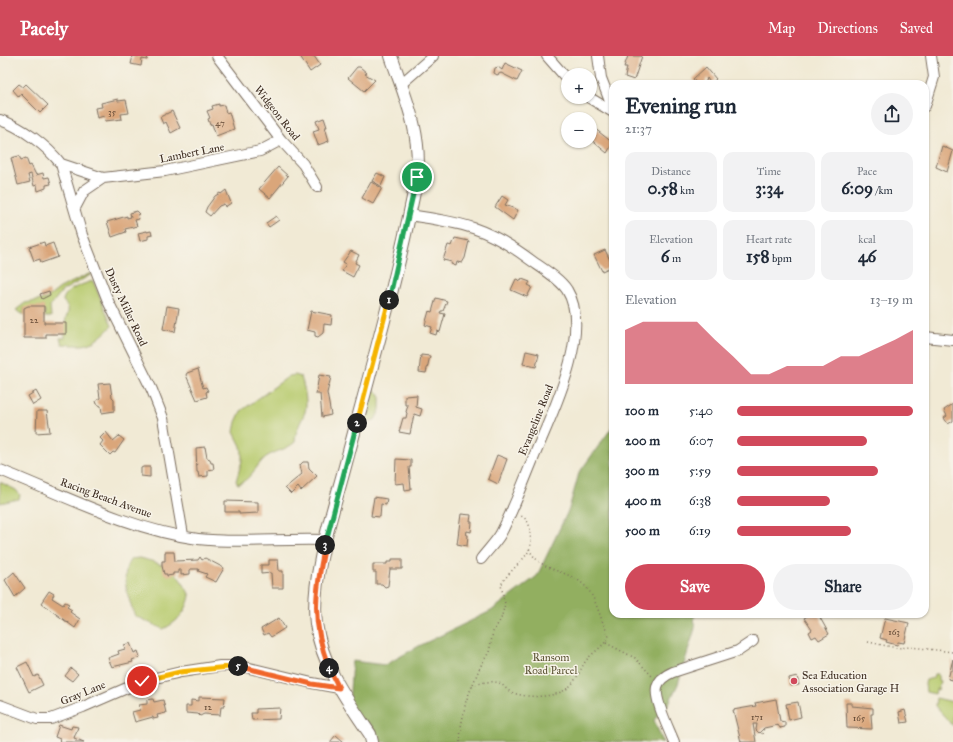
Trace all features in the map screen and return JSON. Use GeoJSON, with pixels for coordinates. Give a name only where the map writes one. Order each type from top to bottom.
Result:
{"type":"FeatureCollection","features":[{"type":"Feature","properties":{"kind":"main road"},"geometry":{"type":"LineString","coordinates":[[373,739],[339,688],[323,651],[316,617],[318,582],[326,540],[409,215],[417,177],[418,145],[414,125],[391,56]]}},
{"type":"Feature","properties":{"kind":"street","name":"Widgeon Road"},"geometry":{"type":"LineString","coordinates":[[217,56],[282,140],[303,164],[317,186]]}},
{"type":"Feature","properties":{"kind":"street"},"geometry":{"type":"LineString","coordinates":[[401,84],[433,56]]}},
{"type":"Feature","properties":{"kind":"street"},"geometry":{"type":"LineString","coordinates":[[547,56],[561,72]]}},
{"type":"Feature","properties":{"kind":"street"},"geometry":{"type":"LineString","coordinates":[[598,56],[601,78],[609,99]]}},
{"type":"Feature","properties":{"kind":"street"},"geometry":{"type":"LineString","coordinates":[[929,93],[934,77],[931,56]]}},
{"type":"Feature","properties":{"kind":"street"},"geometry":{"type":"LineString","coordinates":[[597,102],[609,110]]}},
{"type":"Feature","properties":{"kind":"street","name":"Dusty Miller Road"},"geometry":{"type":"LineString","coordinates":[[0,120],[8,122],[33,138],[61,164],[82,235],[108,301],[146,378],[163,418],[182,535]]}},
{"type":"Feature","properties":{"kind":"street","name":"Lambert Lane"},"geometry":{"type":"LineString","coordinates":[[61,164],[103,178],[195,166],[260,151],[282,140]]}},
{"type":"Feature","properties":{"kind":"street","name":"Lambert Lane"},"geometry":{"type":"LineString","coordinates":[[75,208],[84,191],[103,178]]}},
{"type":"Feature","properties":{"kind":"street","name":"Evangeline Road"},"geometry":{"type":"LineString","coordinates":[[409,215],[466,224],[494,235],[514,247],[554,277],[565,288],[570,297],[575,319],[574,342],[560,394],[511,511],[499,536],[481,559]]}},
{"type":"Feature","properties":{"kind":"street"},"geometry":{"type":"LineString","coordinates":[[929,337],[953,340]]}},
{"type":"Feature","properties":{"kind":"street","name":"Racing Beach Avenue"},"geometry":{"type":"LineString","coordinates":[[0,470],[125,520],[182,535],[198,538],[252,541],[290,538],[326,540]]}},
{"type":"Feature","properties":{"kind":"street"},"geometry":{"type":"LineString","coordinates":[[674,742],[658,701],[657,687],[663,677],[673,672],[738,651],[753,641]]}},
{"type":"Feature","properties":{"kind":"street","name":"Gray Lane"},"geometry":{"type":"LineString","coordinates":[[0,705],[37,719],[51,719],[83,707],[142,681],[180,672],[220,666],[241,666],[312,684],[339,688]]}},
{"type":"Feature","properties":{"kind":"path"},"geometry":{"type":"LineString","coordinates":[[460,742],[466,701],[489,652],[493,632],[501,619],[505,604],[501,585],[531,546],[530,526],[524,517],[511,511]]}},
{"type":"Feature","properties":{"kind":"path"},"geometry":{"type":"LineString","coordinates":[[472,686],[483,682],[499,683],[511,692],[528,695],[548,695],[564,691],[573,682],[594,650],[606,643],[609,635],[585,586],[575,579],[534,560],[529,549]]}},
{"type":"Feature","properties":{"kind":"path"},"geometry":{"type":"LineString","coordinates":[[868,642],[896,648],[911,647],[953,652]]}},
{"type":"Feature","properties":{"kind":"path"},"geometry":{"type":"LineString","coordinates":[[606,643],[635,658],[642,667],[661,681]]}},
{"type":"Feature","properties":{"kind":"path"},"geometry":{"type":"LineString","coordinates":[[777,725],[783,730]]}},
{"type":"Feature","properties":{"kind":"path"},"geometry":{"type":"LineString","coordinates":[[762,734],[764,728]]}},
{"type":"Feature","properties":{"kind":"green space"},"geometry":{"type":"Polygon","coordinates":[[[89,274],[92,274],[62,291],[50,306],[51,317],[45,317],[45,311],[24,308],[24,315],[16,310],[25,303],[46,299],[60,288],[89,274]]]}},
{"type":"Feature","properties":{"kind":"green space"},"geometry":{"type":"Polygon","coordinates":[[[93,281],[112,326],[95,341],[85,345],[62,344],[60,338],[65,338],[65,323],[68,311],[67,305],[63,301],[64,297],[75,288],[93,281]]]}},
{"type":"Feature","properties":{"kind":"green space"},"geometry":{"type":"Polygon","coordinates":[[[295,375],[301,377],[306,399],[306,408],[297,430],[295,442],[288,447],[266,457],[250,476],[238,484],[236,481],[242,461],[242,452],[241,446],[234,432],[236,422],[241,411],[289,376],[295,375]]]}},
{"type":"Feature","properties":{"kind":"green space"},"geometry":{"type":"Polygon","coordinates":[[[371,387],[380,395],[380,410],[375,420],[364,422],[371,387]]]}},
{"type":"Feature","properties":{"kind":"green space","name":"Ransom Road Parcel"},"geometry":{"type":"Polygon","coordinates":[[[609,432],[609,618],[694,618],[695,628],[678,684],[669,703],[654,720],[663,742],[380,742],[349,706],[352,661],[385,665],[419,646],[491,611],[537,576],[569,509],[579,473],[609,432]]]}},
{"type":"Feature","properties":{"kind":"green space"},"geometry":{"type":"Polygon","coordinates":[[[0,482],[16,490],[20,495],[19,499],[0,503],[0,482]]]}},
{"type":"Feature","properties":{"kind":"green space"},"geometry":{"type":"Polygon","coordinates":[[[139,558],[164,566],[176,574],[190,596],[181,616],[163,629],[135,616],[130,602],[125,579],[127,565],[131,559],[139,558]]]}},
{"type":"Feature","properties":{"kind":"green space"},"geometry":{"type":"Polygon","coordinates":[[[934,674],[938,674],[938,680],[940,681],[938,690],[936,689],[935,694],[926,692],[925,684],[926,680],[933,678],[934,674]]]}},
{"type":"Feature","properties":{"kind":"green space"},"geometry":{"type":"Polygon","coordinates":[[[936,698],[953,702],[953,726],[935,706],[936,698]]]}},
{"type":"Feature","properties":{"kind":"building"},"geometry":{"type":"Polygon","coordinates":[[[133,56],[148,56],[147,60],[142,59],[141,66],[131,64],[133,56]]]}},
{"type":"Feature","properties":{"kind":"building"},"geometry":{"type":"Polygon","coordinates":[[[300,56],[314,56],[320,65],[310,72],[300,56]]]}},
{"type":"Feature","properties":{"kind":"building"},"geometry":{"type":"Polygon","coordinates":[[[628,56],[642,56],[634,80],[625,77],[627,67],[624,67],[628,56]]]}},
{"type":"Feature","properties":{"kind":"building"},"geometry":{"type":"Polygon","coordinates":[[[505,63],[522,71],[517,81],[501,73],[497,75],[494,73],[495,68],[498,67],[502,70],[505,63]]]}},
{"type":"Feature","properties":{"kind":"building"},"geometry":{"type":"Polygon","coordinates":[[[357,67],[360,67],[367,73],[365,74],[375,80],[364,91],[348,78],[357,67]]]}},
{"type":"Feature","properties":{"kind":"building"},"geometry":{"type":"Polygon","coordinates":[[[706,67],[716,79],[708,80],[707,78],[706,80],[694,80],[693,79],[706,67]]]}},
{"type":"Feature","properties":{"kind":"building"},"geometry":{"type":"Polygon","coordinates":[[[19,84],[23,87],[26,84],[48,105],[40,113],[21,94],[19,97],[13,90],[19,84]]]}},
{"type":"Feature","properties":{"kind":"building"},"geometry":{"type":"Polygon","coordinates":[[[118,99],[118,101],[126,100],[129,113],[121,114],[122,119],[105,121],[104,116],[97,118],[95,108],[102,107],[101,103],[118,99]]]}},
{"type":"Feature","properties":{"kind":"building"},"geometry":{"type":"Polygon","coordinates":[[[219,104],[219,106],[224,105],[226,113],[229,112],[234,129],[216,136],[212,124],[210,125],[208,119],[210,118],[207,111],[213,109],[212,106],[219,104]]]}},
{"type":"Feature","properties":{"kind":"building"},"geometry":{"type":"Polygon","coordinates":[[[172,111],[180,128],[171,133],[166,122],[163,124],[160,117],[172,111]]]}},
{"type":"Feature","properties":{"kind":"building"},"geometry":{"type":"Polygon","coordinates":[[[324,118],[329,141],[318,145],[313,131],[319,129],[316,121],[324,118]]]}},
{"type":"Feature","properties":{"kind":"building"},"geometry":{"type":"Polygon","coordinates":[[[597,130],[609,140],[609,150],[607,153],[597,145],[597,130]]]}},
{"type":"Feature","properties":{"kind":"building"},"geometry":{"type":"Polygon","coordinates":[[[942,146],[953,151],[947,172],[936,167],[942,146]]]}},
{"type":"Feature","properties":{"kind":"building"},"geometry":{"type":"Polygon","coordinates":[[[19,156],[21,160],[26,158],[29,166],[31,165],[36,175],[43,173],[44,178],[49,177],[51,184],[46,185],[46,188],[38,191],[37,185],[34,186],[31,174],[28,175],[30,182],[18,185],[11,158],[19,156]]]}},
{"type":"Feature","properties":{"kind":"building"},"geometry":{"type":"Polygon","coordinates":[[[278,167],[288,176],[270,198],[259,189],[278,167]]]}},
{"type":"Feature","properties":{"kind":"building"},"geometry":{"type":"Polygon","coordinates":[[[377,173],[385,177],[381,186],[372,181],[377,173]]]}},
{"type":"Feature","properties":{"kind":"building"},"geometry":{"type":"Polygon","coordinates":[[[371,182],[382,188],[373,204],[362,198],[371,182]]]}},
{"type":"Feature","properties":{"kind":"building"},"geometry":{"type":"Polygon","coordinates":[[[226,190],[231,203],[225,207],[224,204],[219,206],[210,216],[205,212],[207,207],[215,196],[226,190]]]}},
{"type":"Feature","properties":{"kind":"building"},"geometry":{"type":"Polygon","coordinates":[[[502,196],[508,200],[505,205],[518,210],[513,220],[495,207],[502,196]]]}},
{"type":"Feature","properties":{"kind":"building"},"geometry":{"type":"Polygon","coordinates":[[[137,211],[140,214],[138,215],[139,219],[135,220],[137,226],[125,229],[126,232],[112,237],[107,222],[127,216],[127,218],[131,217],[130,213],[137,211]]]}},
{"type":"Feature","properties":{"kind":"building"},"geometry":{"type":"Polygon","coordinates":[[[276,216],[279,220],[269,227],[266,223],[276,216]]]}},
{"type":"Feature","properties":{"kind":"building"},"geometry":{"type":"Polygon","coordinates":[[[151,231],[152,235],[148,236],[148,239],[140,241],[138,233],[151,231]]]}},
{"type":"Feature","properties":{"kind":"building"},"geometry":{"type":"Polygon","coordinates":[[[455,238],[469,241],[465,258],[462,263],[457,262],[456,266],[451,264],[452,262],[443,260],[448,245],[452,246],[455,238]]]}},
{"type":"Feature","properties":{"kind":"building"},"geometry":{"type":"Polygon","coordinates":[[[44,242],[45,246],[53,243],[58,257],[41,263],[40,259],[34,261],[29,247],[44,242]]]}},
{"type":"Feature","properties":{"kind":"building"},"geometry":{"type":"Polygon","coordinates":[[[605,250],[609,258],[609,268],[602,271],[594,255],[605,250]]]}},
{"type":"Feature","properties":{"kind":"building"},"geometry":{"type":"Polygon","coordinates":[[[351,251],[359,255],[355,263],[359,265],[353,277],[342,271],[346,264],[343,262],[351,251]]]}},
{"type":"Feature","properties":{"kind":"building"},"geometry":{"type":"Polygon","coordinates":[[[516,279],[521,281],[522,279],[530,282],[528,285],[532,287],[527,297],[511,290],[516,279]]]}},
{"type":"Feature","properties":{"kind":"building"},"geometry":{"type":"Polygon","coordinates":[[[49,291],[50,295],[42,299],[40,294],[49,291]]]}},
{"type":"Feature","properties":{"kind":"building"},"geometry":{"type":"Polygon","coordinates":[[[436,298],[447,301],[443,311],[440,313],[445,314],[440,332],[437,331],[436,335],[430,333],[432,327],[425,325],[429,311],[432,312],[436,298]]]}},
{"type":"Feature","properties":{"kind":"building"},"geometry":{"type":"Polygon","coordinates":[[[28,306],[44,306],[44,323],[66,323],[66,334],[46,334],[46,338],[24,338],[24,308],[28,306]]]}},
{"type":"Feature","properties":{"kind":"building"},"geometry":{"type":"Polygon","coordinates":[[[167,306],[179,308],[175,332],[163,329],[167,306]]]}},
{"type":"Feature","properties":{"kind":"building"},"geometry":{"type":"Polygon","coordinates":[[[311,311],[332,315],[331,325],[324,324],[323,333],[318,337],[315,336],[315,332],[307,330],[311,311]]]}},
{"type":"Feature","properties":{"kind":"building"},"geometry":{"type":"Polygon","coordinates":[[[526,351],[539,354],[536,367],[523,364],[526,351]]]}},
{"type":"Feature","properties":{"kind":"building"},"geometry":{"type":"Polygon","coordinates":[[[421,355],[430,356],[426,373],[419,372],[421,355]]]}},
{"type":"Feature","properties":{"kind":"building"},"geometry":{"type":"Polygon","coordinates":[[[198,369],[203,388],[206,387],[208,391],[206,392],[207,397],[197,400],[186,375],[187,373],[198,369]]]}},
{"type":"Feature","properties":{"kind":"building"},"geometry":{"type":"Polygon","coordinates":[[[319,375],[331,377],[327,393],[331,415],[322,417],[320,394],[316,394],[319,375]]]}},
{"type":"Feature","properties":{"kind":"building"},"geometry":{"type":"Polygon","coordinates":[[[110,383],[112,397],[114,399],[114,411],[102,413],[101,406],[97,404],[96,401],[100,398],[98,384],[110,383]]]}},
{"type":"Feature","properties":{"kind":"building"},"geometry":{"type":"Polygon","coordinates":[[[36,391],[41,400],[33,405],[28,396],[36,391]]]}},
{"type":"Feature","properties":{"kind":"building"},"geometry":{"type":"Polygon","coordinates":[[[417,395],[416,407],[422,409],[420,416],[414,414],[410,434],[399,432],[403,418],[406,418],[407,413],[408,405],[405,405],[405,396],[417,395]]]}},
{"type":"Feature","properties":{"kind":"building"},"geometry":{"type":"Polygon","coordinates":[[[953,404],[953,421],[948,424],[944,418],[947,416],[944,410],[953,404]]]}},
{"type":"Feature","properties":{"kind":"building"},"geometry":{"type":"Polygon","coordinates":[[[37,411],[47,411],[50,432],[36,433],[37,411]]]}},
{"type":"Feature","properties":{"kind":"building"},"geometry":{"type":"Polygon","coordinates":[[[106,432],[113,441],[119,436],[124,440],[115,453],[113,452],[110,455],[100,445],[103,441],[100,438],[106,432]]]}},
{"type":"Feature","properties":{"kind":"building"},"geometry":{"type":"Polygon","coordinates":[[[205,447],[207,458],[210,459],[211,463],[213,463],[214,469],[208,470],[208,476],[199,477],[197,472],[196,448],[205,447]]]}},
{"type":"Feature","properties":{"kind":"building"},"geometry":{"type":"Polygon","coordinates":[[[497,455],[507,459],[498,484],[488,479],[497,455]]]}},
{"type":"Feature","properties":{"kind":"building"},"geometry":{"type":"Polygon","coordinates":[[[396,459],[411,460],[411,467],[409,467],[411,489],[405,490],[404,483],[395,484],[396,459]]]}},
{"type":"Feature","properties":{"kind":"building"},"geometry":{"type":"Polygon","coordinates":[[[303,462],[308,462],[309,468],[317,476],[301,491],[298,487],[291,494],[285,488],[302,474],[300,465],[303,462]]]}},
{"type":"Feature","properties":{"kind":"building"},"geometry":{"type":"Polygon","coordinates":[[[150,467],[150,477],[141,476],[141,468],[150,467]]]}},
{"type":"Feature","properties":{"kind":"building"},"geometry":{"type":"Polygon","coordinates":[[[374,497],[387,499],[386,505],[381,504],[380,517],[371,516],[374,497]]]}},
{"type":"Feature","properties":{"kind":"building"},"geometry":{"type":"Polygon","coordinates":[[[225,501],[258,502],[258,513],[239,514],[239,512],[225,512],[225,501]]]}},
{"type":"Feature","properties":{"kind":"building"},"geometry":{"type":"Polygon","coordinates":[[[461,514],[471,515],[471,532],[467,531],[466,535],[468,535],[467,546],[457,544],[461,514]]]}},
{"type":"Feature","properties":{"kind":"building"},"geometry":{"type":"Polygon","coordinates":[[[165,552],[174,552],[175,561],[198,560],[200,557],[202,560],[205,558],[224,568],[216,582],[205,577],[207,574],[198,571],[199,569],[190,569],[190,574],[181,575],[181,570],[178,570],[178,573],[173,573],[173,575],[167,576],[167,574],[164,574],[162,566],[162,561],[165,561],[165,552]]]}},
{"type":"Feature","properties":{"kind":"building"},"geometry":{"type":"Polygon","coordinates":[[[392,559],[402,559],[402,569],[390,569],[388,586],[385,587],[382,584],[376,584],[376,572],[373,572],[373,564],[387,564],[387,562],[392,562],[392,559]]]}},
{"type":"Feature","properties":{"kind":"building"},"geometry":{"type":"Polygon","coordinates":[[[269,560],[278,560],[279,571],[283,571],[283,588],[272,588],[271,573],[261,574],[261,565],[269,565],[269,560]]]}},
{"type":"Feature","properties":{"kind":"building"},"geometry":{"type":"Polygon","coordinates":[[[14,572],[25,588],[15,597],[5,580],[14,572]]]}},
{"type":"Feature","properties":{"kind":"building"},"geometry":{"type":"Polygon","coordinates":[[[49,591],[54,594],[52,598],[63,605],[65,602],[69,604],[67,607],[72,610],[70,612],[80,619],[75,628],[41,603],[49,591]]]}},
{"type":"Feature","properties":{"kind":"building"},"geometry":{"type":"Polygon","coordinates":[[[279,618],[285,628],[271,637],[268,633],[264,635],[261,629],[279,618]]]}},
{"type":"Feature","properties":{"kind":"building"},"geometry":{"type":"Polygon","coordinates":[[[804,618],[820,618],[829,634],[819,640],[816,636],[812,638],[809,632],[812,630],[804,618]]]}},
{"type":"Feature","properties":{"kind":"building"},"geometry":{"type":"Polygon","coordinates":[[[885,618],[909,623],[904,643],[898,642],[897,645],[886,642],[887,640],[880,638],[885,618]]]}},
{"type":"Feature","properties":{"kind":"building"},"geometry":{"type":"Polygon","coordinates":[[[130,643],[134,653],[138,651],[140,657],[132,660],[133,662],[112,667],[108,658],[119,654],[118,651],[125,649],[124,645],[130,643]]]}},
{"type":"Feature","properties":{"kind":"building"},"geometry":{"type":"Polygon","coordinates":[[[953,659],[953,680],[948,679],[953,659]]]}},
{"type":"Feature","properties":{"kind":"building"},"geometry":{"type":"Polygon","coordinates":[[[27,662],[34,677],[38,675],[43,685],[29,692],[17,667],[27,662]]]}},
{"type":"Feature","properties":{"kind":"building"},"geometry":{"type":"Polygon","coordinates":[[[71,668],[78,674],[72,681],[65,676],[71,668]]]}},
{"type":"Feature","properties":{"kind":"building","name":"Sea Education Association Garage H"},"geometry":{"type":"Polygon","coordinates":[[[797,676],[799,685],[790,686],[789,678],[797,676]]]}},
{"type":"Feature","properties":{"kind":"building"},"geometry":{"type":"Polygon","coordinates":[[[199,697],[225,698],[224,707],[221,707],[220,715],[204,714],[200,716],[198,714],[186,713],[186,706],[191,706],[191,700],[199,701],[199,697]]]}},
{"type":"Feature","properties":{"kind":"building"},"geometry":{"type":"Polygon","coordinates":[[[153,699],[154,702],[163,700],[166,713],[157,715],[158,718],[153,719],[153,717],[135,722],[132,712],[140,710],[139,705],[147,704],[147,700],[153,699]]]}},
{"type":"Feature","properties":{"kind":"building"},"geometry":{"type":"Polygon","coordinates":[[[776,699],[780,721],[785,722],[785,727],[780,728],[778,725],[764,728],[759,733],[756,730],[757,724],[753,724],[756,742],[741,742],[733,710],[756,706],[755,703],[776,699]]]}},
{"type":"Feature","properties":{"kind":"building"},"geometry":{"type":"Polygon","coordinates":[[[798,702],[801,717],[789,720],[786,704],[798,702]]]}},
{"type":"Feature","properties":{"kind":"building"},"geometry":{"type":"Polygon","coordinates":[[[846,703],[852,703],[852,706],[873,708],[873,714],[871,714],[872,729],[847,728],[846,703]]]}},
{"type":"Feature","properties":{"kind":"building"},"geometry":{"type":"Polygon","coordinates":[[[280,708],[279,719],[252,720],[251,713],[256,713],[256,709],[280,708]]]}},
{"type":"Feature","properties":{"kind":"building"},"geometry":{"type":"Polygon","coordinates":[[[905,710],[908,722],[901,723],[899,712],[905,710]]]}},
{"type":"Feature","properties":{"kind":"building"},"geometry":{"type":"Polygon","coordinates":[[[59,725],[71,729],[72,726],[78,727],[74,738],[84,742],[59,742],[60,739],[55,737],[59,725]]]}},
{"type":"Feature","properties":{"kind":"building"},"geometry":{"type":"Polygon","coordinates":[[[336,735],[344,742],[330,742],[336,735]]]}},
{"type":"Feature","properties":{"kind":"place","name":"Sea Education Association Garage H"},"geometry":{"type":"Point","coordinates":[794,681]}},
{"type":"Feature","properties":{"kind":"route"},"geometry":{"type":"LineString","coordinates":[[142,681],[180,672],[220,666],[241,666],[274,673],[312,684],[339,688],[332,675],[323,651],[316,626],[316,596],[318,582],[326,540],[375,354],[414,198],[417,177]]}}]}
